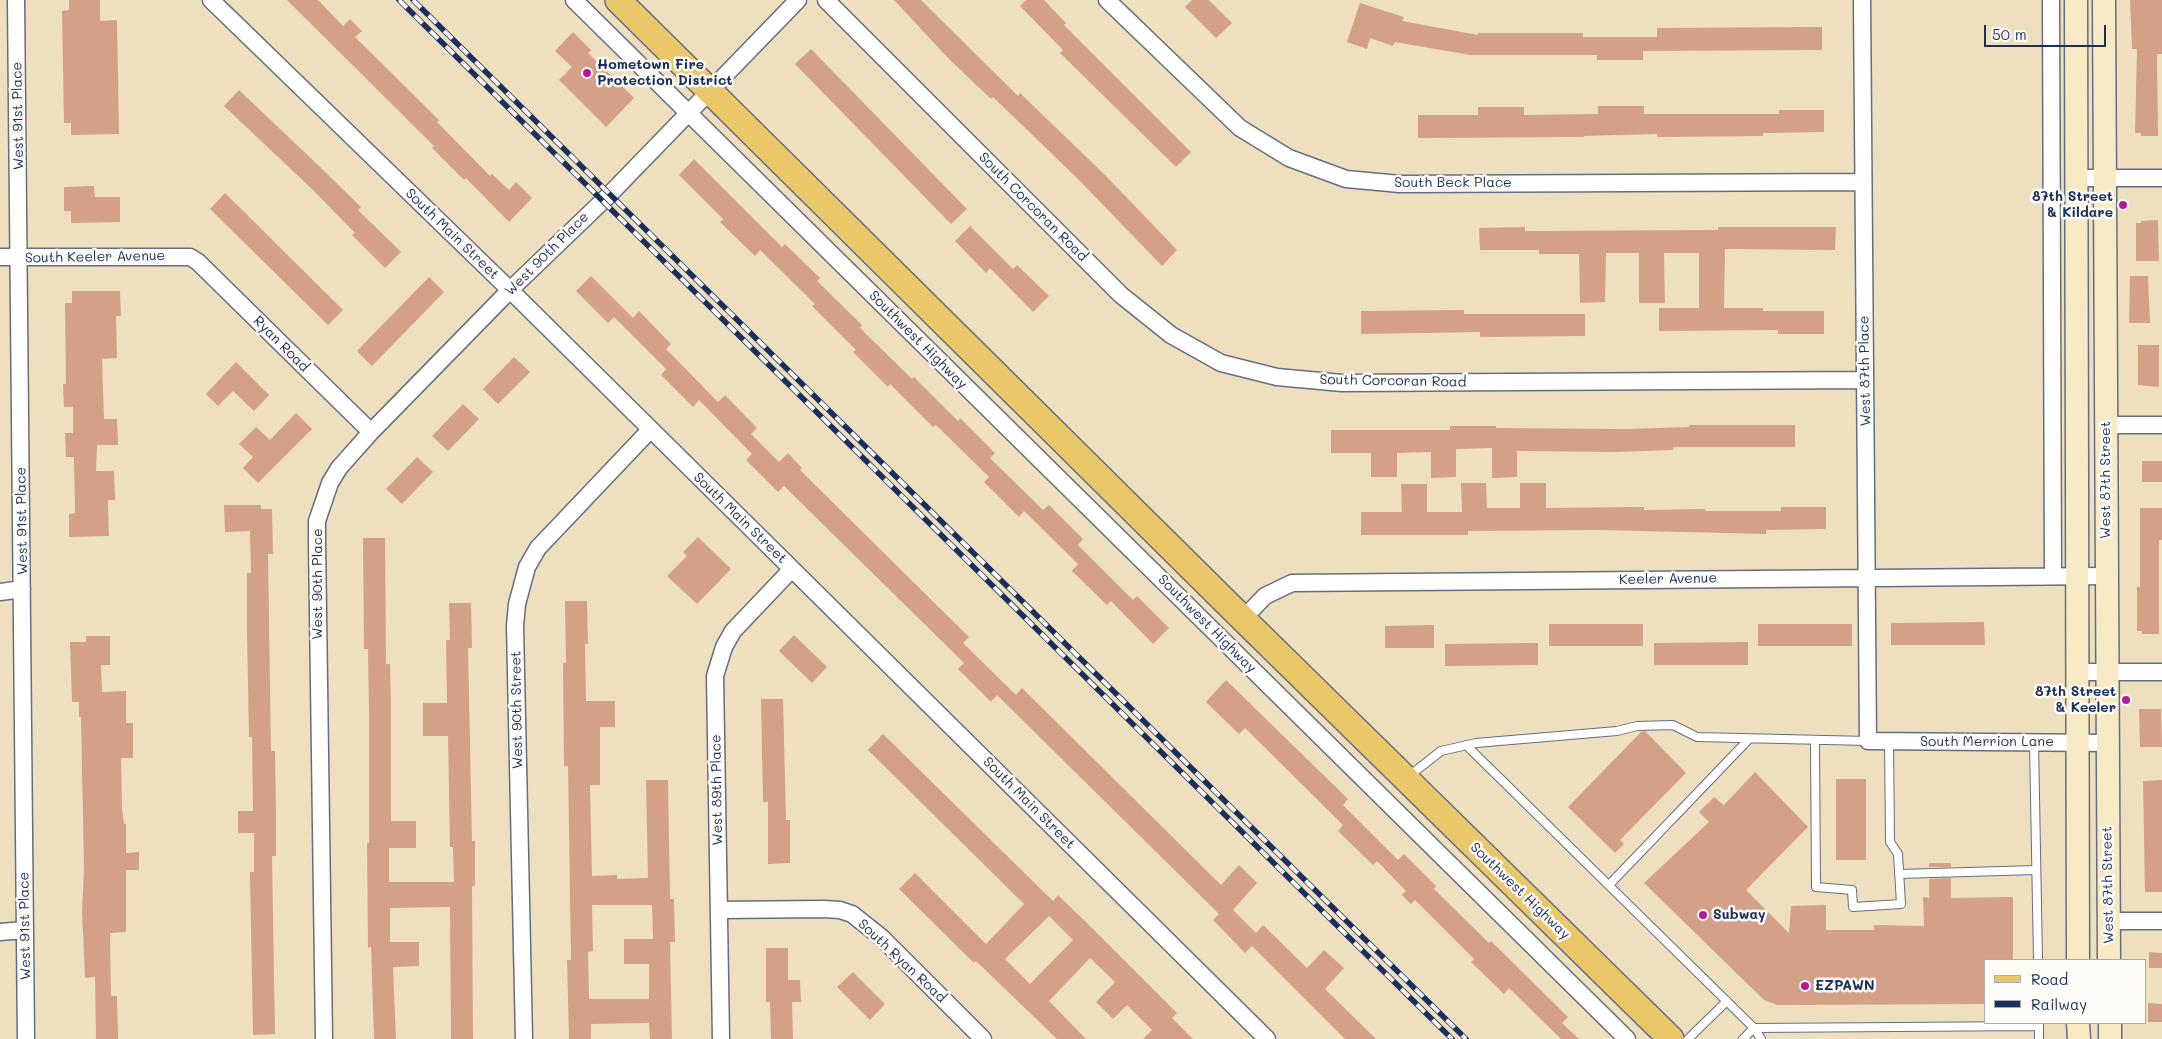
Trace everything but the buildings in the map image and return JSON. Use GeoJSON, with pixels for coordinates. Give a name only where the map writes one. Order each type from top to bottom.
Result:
{"type":"FeatureCollection","features":[{"type":"Feature","properties":{"kind":"main road","name":"Southwest Highway"},"geometry":{"type":"LineString","coordinates":[[618,0],[1283,659],[1671,1039]]}},
{"type":"Feature","properties":{"kind":"main road","name":"West 87th Street"},"geometry":{"type":"LineString","coordinates":[[2076,0],[2078,576],[2076,743],[2078,959]]}},
{"type":"Feature","properties":{"kind":"main road","name":"West 87th Street"},"geometry":{"type":"LineString","coordinates":[[2104,0],[2109,959]]}},
{"type":"Feature","properties":{"kind":"main road"},"geometry":{"type":"LineString","coordinates":[[2078,1024],[2079,1039]]}},
{"type":"Feature","properties":{"kind":"main road"},"geometry":{"type":"LineString","coordinates":[[2110,1024],[2110,1039]]}},
{"type":"Feature","properties":{"kind":"street","name":"South Main Street"},"geometry":{"type":"LineString","coordinates":[[211,0],[510,290],[1267,1039]]}},
{"type":"Feature","properties":{"kind":"street","name":"Southwest Highway"},"geometry":{"type":"LineString","coordinates":[[574,0],[1627,1039]]}},
{"type":"Feature","properties":{"kind":"street","name":"West 90th Place"},"geometry":{"type":"LineString","coordinates":[[324,1039],[317,521],[330,483],[339,468],[371,432],[798,0]]}},
{"type":"Feature","properties":{"kind":"street","name":"South Corcoran Road"},"geometry":{"type":"LineString","coordinates":[[826,0],[1121,295],[1171,335],[1221,363],[1278,377],[1342,383],[1865,380]]}},
{"type":"Feature","properties":{"kind":"street","name":"South Beck Place"},"geometry":{"type":"LineString","coordinates":[[1106,0],[1240,128],[1289,158],[1346,179],[1400,184],[1863,182]]}},
{"type":"Feature","properties":{"kind":"street","name":"West 87th Place"},"geometry":{"type":"LineString","coordinates":[[1862,0],[1868,741]]}},
{"type":"Feature","properties":{"kind":"street"},"geometry":{"type":"LineString","coordinates":[[2051,0],[2053,576]]}},
{"type":"Feature","properties":{"kind":"street","name":"West 91st Place"},"geometry":{"type":"LineString","coordinates":[[16,2],[26,1039]]}},
{"type":"Feature","properties":{"kind":"street"},"geometry":{"type":"LineString","coordinates":[[2076,178],[2162,178]]}},
{"type":"Feature","properties":{"kind":"street","name":"South Keeler Avenue"},"geometry":{"type":"LineString","coordinates":[[0,257],[190,257]]}},
{"type":"Feature","properties":{"kind":"street","name":"Ryan Road"},"geometry":{"type":"LineString","coordinates":[[190,257],[198,262],[371,432]]}},
{"type":"Feature","properties":{"kind":"street"},"geometry":{"type":"LineString","coordinates":[[2106,425],[2162,425]]}},
{"type":"Feature","properties":{"kind":"street","name":"West 90th Street"},"geometry":{"type":"LineString","coordinates":[[524,1039],[515,626],[518,597],[527,566],[538,548],[650,430]]}},
{"type":"Feature","properties":{"kind":"street","name":"West 89th Place"},"geometry":{"type":"LineString","coordinates":[[721,1039],[715,692],[717,663],[733,632],[792,569]]}},
{"type":"Feature","properties":{"kind":"street","name":"Keeler Avenue"},"geometry":{"type":"LineString","coordinates":[[1243,619],[1265,596],[1292,583],[2107,576]]}},
{"type":"Feature","properties":{"kind":"street"},"geometry":{"type":"LineString","coordinates":[[0,592],[22,589]]}},
{"type":"Feature","properties":{"kind":"street","name":"Southwest Highway"},"geometry":{"type":"LineString","coordinates":[[1263,679],[1283,659]]}},
{"type":"Feature","properties":{"kind":"street"},"geometry":{"type":"LineString","coordinates":[[2077,672],[2162,672]]}},
{"type":"Feature","properties":{"kind":"street","name":"South Merrion Lane"},"geometry":{"type":"LineString","coordinates":[[1868,741],[2107,743]]}},
{"type":"Feature","properties":{"kind":"street","name":"South Ryan Road"},"geometry":{"type":"LineString","coordinates":[[719,910],[822,909],[840,910],[852,914],[881,937],[983,1039]]}},
{"type":"Feature","properties":{"kind":"street"},"geometry":{"type":"LineString","coordinates":[[2109,921],[2162,921]]}},
{"type":"Feature","properties":{"kind":"street"},"geometry":{"type":"LineString","coordinates":[[0,932],[25,930]]}},
{"type":"Feature","properties":{"kind":"lane"},"geometry":{"type":"LineString","coordinates":[[1405,779],[1441,750],[1466,745],[1617,731],[1637,726],[1673,725],[1698,738],[1868,741]]}},
{"type":"Feature","properties":{"kind":"lane"},"geometry":{"type":"LineString","coordinates":[[1609,886],[1749,739]]}},
{"type":"Feature","properties":{"kind":"lane"},"geometry":{"type":"LineString","coordinates":[[1816,740],[1816,887],[1852,890],[1853,907],[1901,904],[1898,854],[1890,842],[1889,741]]}},
{"type":"Feature","properties":{"kind":"lane"},"geometry":{"type":"LineString","coordinates":[[2034,742],[2038,959]]}},
{"type":"Feature","properties":{"kind":"lane"},"geometry":{"type":"LineString","coordinates":[[1466,745],[1727,1001],[1754,1028],[1761,1039]]}},
{"type":"Feature","properties":{"kind":"lane"},"geometry":{"type":"LineString","coordinates":[[1899,874],[2036,870]]}},
{"type":"Feature","properties":{"kind":"lane"},"geometry":{"type":"LineString","coordinates":[[1688,1039],[1727,1001]]}},
{"type":"Feature","properties":{"kind":"lane"},"geometry":{"type":"LineString","coordinates":[[1742,1039],[1754,1028],[2039,1024],[2039,1039]]}},
{"type":"Feature","properties":{"kind":"railway"},"geometry":{"type":"LineString","coordinates":[[399,0],[1452,1039]]}},
{"type":"Feature","properties":{"kind":"railway"},"geometry":{"type":"LineString","coordinates":[[413,0],[1466,1039]]}},
{"type":"Feature","properties":{"kind":"place","name":"Hometown Fire Protection District"},"geometry":{"type":"Point","coordinates":[587,73]}},
{"type":"Feature","properties":{"kind":"place","name":"87th Street & Kildare"},"geometry":{"type":"Point","coordinates":[2123,205]}},
{"type":"Feature","properties":{"kind":"place","name":"87th Street & Keeler"},"geometry":{"type":"Point","coordinates":[2126,700]}},
{"type":"Feature","properties":{"kind":"place","name":"Subway"},"geometry":{"type":"Point","coordinates":[1703,915]}},
{"type":"Feature","properties":{"kind":"place","name":"EZPAWN"},"geometry":{"type":"Point","coordinates":[1805,986]}}]}
